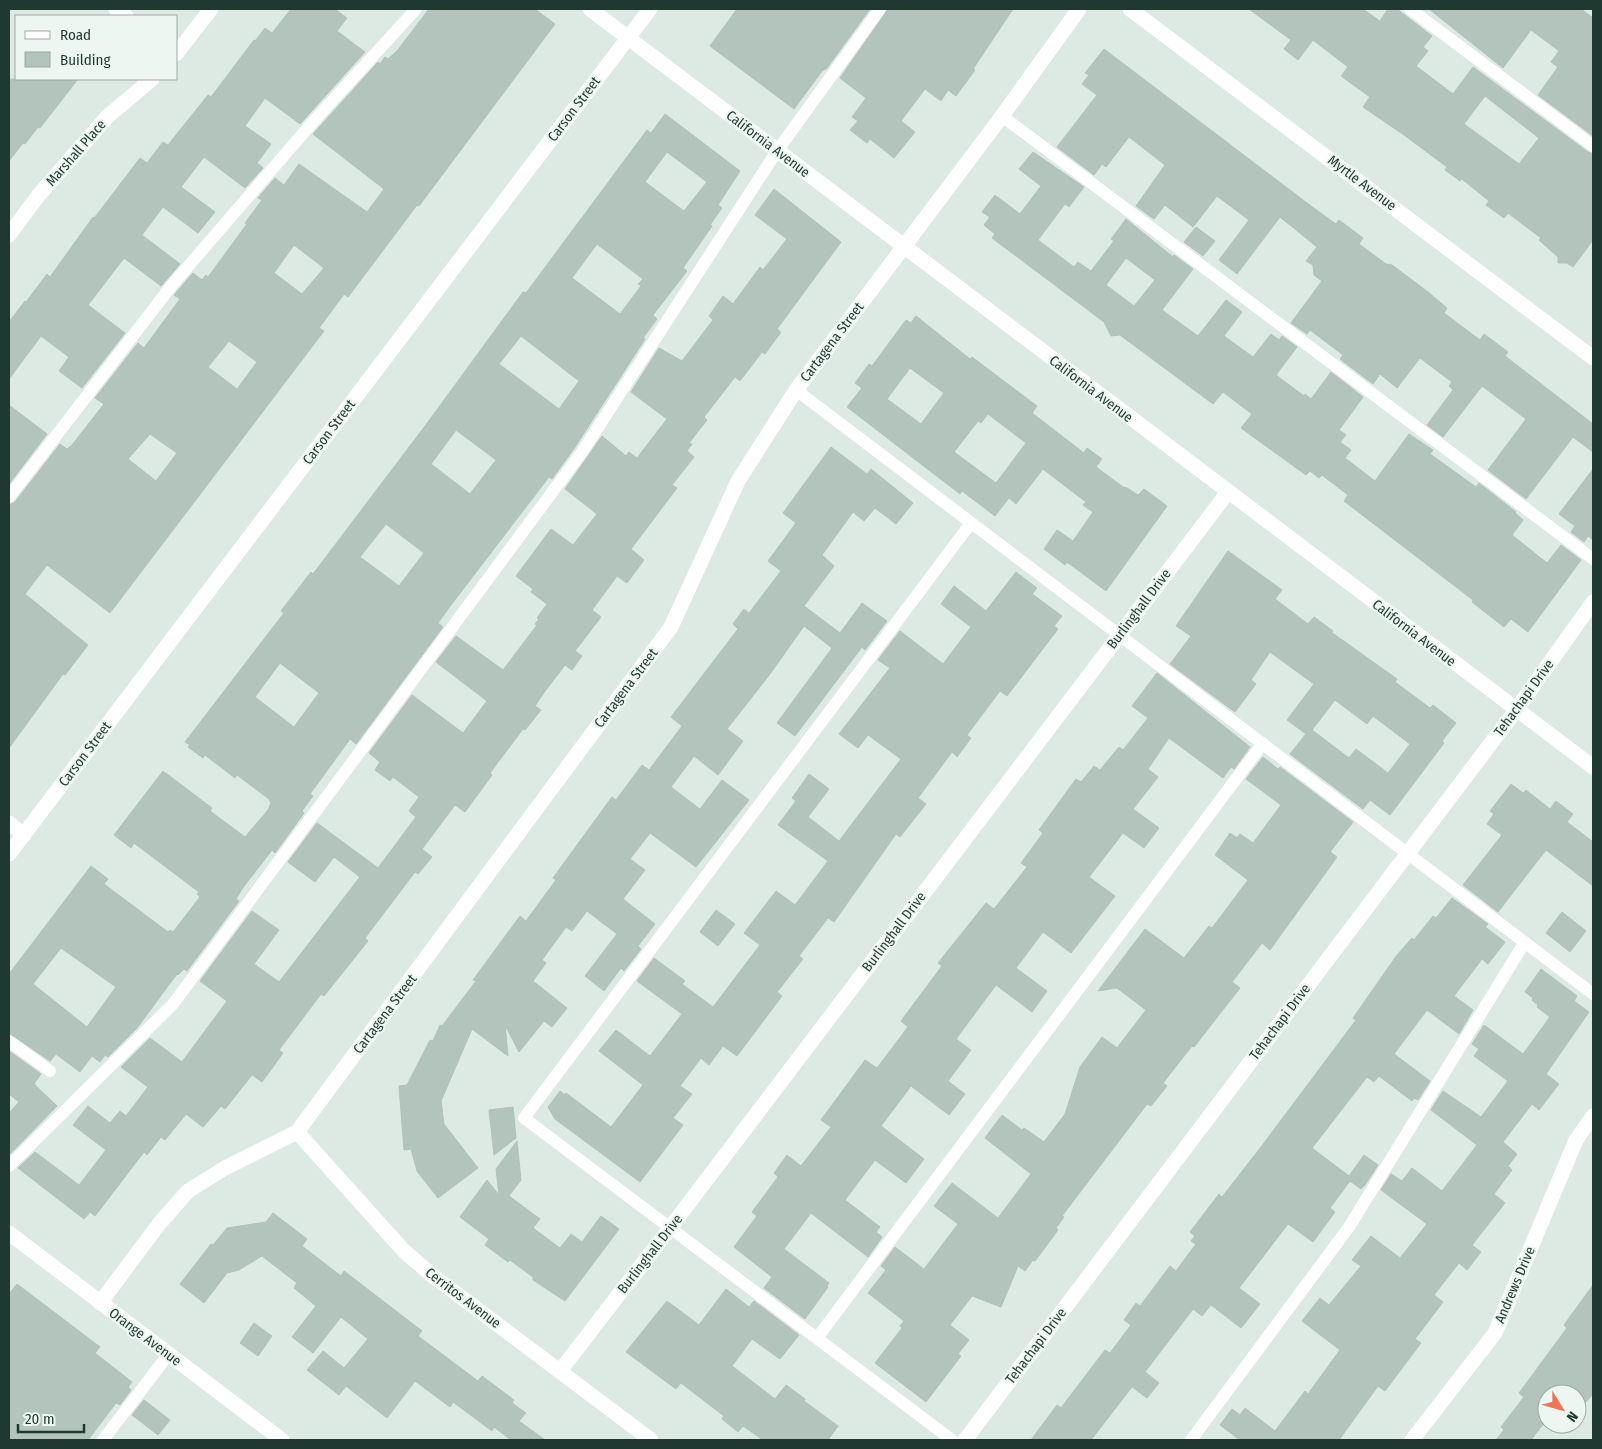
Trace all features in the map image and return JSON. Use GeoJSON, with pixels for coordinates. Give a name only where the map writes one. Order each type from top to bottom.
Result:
{"type":"FeatureCollection","features":[{"type":"Feature","properties":{"kind":"street"},"geometry":{"type":"LineString","coordinates":[[178,51],[211,9]]}},
{"type":"Feature","properties":{"kind":"street","name":"California Avenue"},"geometry":{"type":"LineString","coordinates":[[590,9],[1593,767]]}},
{"type":"Feature","properties":{"kind":"street","name":"Carson Street"},"geometry":{"type":"LineString","coordinates":[[9,854],[650,9]]}},
{"type":"Feature","properties":{"kind":"street","name":"Cartagena Street"},"geometry":{"type":"LineString","coordinates":[[100,1303],[160,1224],[188,1191],[225,1168],[297,1132],[671,627],[738,480],[796,390],[1002,116],[1079,9]]}},
{"type":"Feature","properties":{"kind":"street","name":"Myrtle Avenue"},"geometry":{"type":"LineString","coordinates":[[1130,9],[1593,358]]}},
{"type":"Feature","properties":{"kind":"street","name":"Marshall Place"},"geometry":{"type":"LineString","coordinates":[[9,235],[38,196],[107,117],[151,80]]}},
{"type":"Feature","properties":{"kind":"street","name":"Burlinghall Drive"},"geometry":{"type":"LineString","coordinates":[[560,1371],[1228,492]]}},
{"type":"Feature","properties":{"kind":"street","name":"Tehachapi Drive"},"geometry":{"type":"LineString","coordinates":[[965,1440],[1516,710],[1593,602]]}},
{"type":"Feature","properties":{"kind":"street"},"geometry":{"type":"LineString","coordinates":[[9,823],[24,834]]}},
{"type":"Feature","properties":{"kind":"street","name":"Andrews Drive"},"geometry":{"type":"LineString","coordinates":[[1412,1440],[1495,1333],[1576,1140],[1593,1116]]}},
{"type":"Feature","properties":{"kind":"street","name":"Cerritos Avenue"},"geometry":{"type":"LineString","coordinates":[[297,1132],[404,1251],[433,1276],[651,1440]]}},
{"type":"Feature","properties":{"kind":"street","name":"Orange Avenue"},"geometry":{"type":"LineString","coordinates":[[9,1233],[282,1440]]}},
{"type":"Feature","properties":{"kind":"lane"},"geometry":{"type":"LineString","coordinates":[[9,496],[172,285],[312,123],[416,9]]}},
{"type":"Feature","properties":{"kind":"lane"},"geometry":{"type":"LineString","coordinates":[[9,1166],[173,1004],[582,452],[777,151],[880,9]]}},
{"type":"Feature","properties":{"kind":"lane"},"geometry":{"type":"LineString","coordinates":[[1410,9],[1593,146]]}},
{"type":"Feature","properties":{"kind":"lane"},"geometry":{"type":"LineString","coordinates":[[1002,116],[1593,560]]}},
{"type":"Feature","properties":{"kind":"lane"},"geometry":{"type":"LineString","coordinates":[[796,390],[1593,994]]}},
{"type":"Feature","properties":{"kind":"lane"},"geometry":{"type":"LineString","coordinates":[[952,1440],[524,1118],[971,523]]}},
{"type":"Feature","properties":{"kind":"lane"},"geometry":{"type":"LineString","coordinates":[[817,1338],[1263,743]]}},
{"type":"Feature","properties":{"kind":"lane"},"geometry":{"type":"LineString","coordinates":[[1191,1440],[1349,1227],[1525,942]]}},
{"type":"Feature","properties":{"kind":"lane"},"geometry":{"type":"LineString","coordinates":[[9,1041],[50,1071]]}},
{"type":"Feature","properties":{"kind":"lane"},"geometry":{"type":"LineString","coordinates":[[103,1440],[168,1355]]}},
{"type":"Feature","properties":{"kind":"building"},"geometry":{"type":"Polygon","coordinates":[[[291,9],[335,9],[347,18],[337,31],[365,52],[300,124],[265,98],[245,126],[271,144],[257,163],[263,168],[245,188],[204,157],[181,187],[215,212],[198,233],[163,207],[142,235],[180,264],[161,286],[124,258],[88,305],[125,333],[82,388],[59,371],[69,357],[41,336],[9,379],[9,322],[25,301],[47,274],[50,277],[93,217],[140,158],[147,163],[163,142],[168,145],[208,95],[211,97],[254,40],[265,28],[272,33],[291,9]]]}},
{"type":"Feature","properties":{"kind":"building"},"geometry":{"type":"Polygon","coordinates":[[[429,9],[535,9],[555,24],[419,206],[417,205],[348,297],[344,294],[319,328],[324,331],[110,613],[47,565],[25,594],[88,645],[65,675],[63,674],[9,748],[9,505],[15,502],[60,444],[67,449],[72,445],[104,404],[95,398],[138,343],[144,348],[180,299],[174,295],[193,273],[202,280],[206,275],[208,277],[247,224],[245,223],[262,200],[258,198],[275,178],[284,185],[299,164],[367,212],[384,189],[313,134],[378,62],[380,64],[385,57],[388,59],[397,51],[429,9]],[[294,245],[274,273],[302,294],[324,268],[294,245]],[[229,341],[208,367],[237,389],[257,362],[229,341]],[[150,434],[128,459],[156,481],[177,453],[150,434]]]}},
{"type":"Feature","properties":{"kind":"building"},"geometry":{"type":"Polygon","coordinates":[[[737,9],[870,9],[794,109],[710,46],[737,9]]]}},
{"type":"Feature","properties":{"kind":"building"},"geometry":{"type":"Polygon","coordinates":[[[888,9],[1013,9],[973,69],[975,70],[956,96],[948,90],[941,101],[925,89],[901,121],[915,132],[894,158],[870,139],[867,143],[850,130],[858,121],[852,117],[866,98],[840,78],[888,9]]]}},
{"type":"Feature","properties":{"kind":"building"},"geometry":{"type":"Polygon","coordinates":[[[1249,9],[1363,9],[1380,21],[1388,9],[1397,9],[1432,36],[1423,47],[1428,51],[1416,66],[1453,94],[1473,67],[1593,154],[1593,240],[1573,267],[1567,263],[1558,263],[1558,257],[1539,240],[1541,238],[1508,213],[1504,218],[1486,205],[1489,201],[1462,179],[1460,181],[1445,170],[1447,167],[1363,107],[1370,97],[1341,76],[1348,67],[1313,40],[1298,60],[1284,49],[1291,40],[1249,9]],[[1485,96],[1464,124],[1519,164],[1539,138],[1485,96]]]}},
{"type":"Feature","properties":{"kind":"building"},"geometry":{"type":"Polygon","coordinates":[[[1429,9],[1581,9],[1593,18],[1593,136],[1538,95],[1558,67],[1551,62],[1559,51],[1531,30],[1503,68],[1429,9]]]}},
{"type":"Feature","properties":{"kind":"building"},"geometry":{"type":"Polygon","coordinates":[[[1104,49],[1311,206],[1336,224],[1339,220],[1363,238],[1359,244],[1386,264],[1392,265],[1428,292],[1447,308],[1444,313],[1480,340],[1484,334],[1508,352],[1505,356],[1593,424],[1593,452],[1573,437],[1526,499],[1488,470],[1526,419],[1482,386],[1443,437],[1427,425],[1453,390],[1449,386],[1452,382],[1420,358],[1397,388],[1380,374],[1373,384],[1340,359],[1343,355],[1310,330],[1307,334],[1291,323],[1322,281],[1314,275],[1313,265],[1306,261],[1317,247],[1280,217],[1237,274],[1219,260],[1249,220],[1217,196],[1193,227],[1165,205],[1154,219],[1136,206],[1165,165],[1129,137],[1106,167],[1102,164],[1094,175],[1057,147],[1097,95],[1082,84],[1089,75],[1085,73],[1104,49]]]}},
{"type":"Feature","properties":{"kind":"building"},"geometry":{"type":"Polygon","coordinates":[[[9,79],[77,80],[40,128],[38,127],[9,161],[9,79]]]}},
{"type":"Feature","properties":{"kind":"building"},"geometry":{"type":"Polygon","coordinates":[[[665,114],[740,171],[718,205],[722,208],[710,225],[712,226],[683,268],[687,271],[653,315],[657,319],[643,338],[645,339],[552,479],[549,477],[451,605],[438,623],[443,627],[356,744],[350,739],[310,794],[313,796],[302,811],[304,813],[275,853],[272,850],[242,889],[236,899],[239,901],[187,971],[184,969],[177,974],[137,1028],[108,1057],[105,1055],[100,1062],[92,1056],[80,1072],[56,1054],[50,1061],[9,1033],[9,974],[91,866],[108,879],[104,884],[168,932],[170,930],[173,932],[200,897],[197,894],[199,892],[134,843],[131,848],[114,835],[163,771],[212,808],[210,811],[245,837],[268,810],[271,803],[269,799],[237,775],[235,778],[205,755],[203,758],[188,747],[190,745],[185,742],[284,613],[281,611],[311,572],[313,574],[428,422],[523,292],[526,293],[647,130],[651,133],[665,114]],[[667,152],[645,182],[684,211],[707,182],[667,152]],[[597,244],[572,278],[620,314],[641,286],[638,284],[643,279],[597,244]],[[521,336],[499,364],[559,409],[579,381],[521,336]],[[456,430],[431,464],[470,494],[496,460],[456,430]],[[386,524],[360,557],[399,586],[424,553],[386,524]],[[280,663],[255,697],[294,727],[319,693],[280,663]],[[61,948],[33,984],[87,1027],[116,987],[61,948]]]}},
{"type":"Feature","properties":{"kind":"building"},"geometry":{"type":"Polygon","coordinates":[[[1033,152],[1084,187],[1069,207],[1065,204],[1038,240],[1074,267],[1078,262],[1091,271],[1114,241],[1111,239],[1126,219],[1173,257],[1174,255],[1193,269],[1162,310],[1198,336],[1226,300],[1242,312],[1224,336],[1253,357],[1271,334],[1279,340],[1282,336],[1297,347],[1276,375],[1304,396],[1305,394],[1311,399],[1331,372],[1363,397],[1339,430],[1346,435],[1340,442],[1351,450],[1345,458],[1375,481],[1409,434],[1433,450],[1430,454],[1476,487],[1479,483],[1516,512],[1523,520],[1512,535],[1547,563],[1561,545],[1581,560],[1528,632],[1511,619],[1504,627],[1472,602],[1473,600],[1344,501],[1348,495],[1322,475],[1319,478],[1310,471],[1306,475],[1241,428],[1252,414],[1223,392],[1213,404],[1120,335],[1111,336],[1104,322],[992,238],[995,234],[984,225],[990,217],[982,212],[995,195],[1020,214],[1041,186],[1019,169],[1033,152]],[[1126,258],[1106,285],[1134,306],[1155,280],[1126,258]]]}},
{"type":"Feature","properties":{"kind":"building"},"geometry":{"type":"Polygon","coordinates":[[[774,189],[841,242],[777,329],[781,332],[765,354],[762,352],[740,381],[735,377],[704,417],[707,420],[689,443],[692,444],[687,451],[694,457],[672,485],[677,488],[631,549],[644,560],[627,583],[617,576],[592,610],[601,617],[575,651],[582,656],[572,670],[565,665],[543,694],[535,706],[541,710],[525,730],[523,729],[490,773],[492,775],[465,812],[455,805],[422,849],[432,857],[418,874],[415,872],[365,938],[368,941],[324,996],[321,994],[279,1050],[283,1053],[262,1082],[252,1075],[225,1109],[221,1106],[203,1127],[186,1114],[165,1140],[161,1137],[147,1155],[144,1152],[95,1216],[90,1212],[84,1219],[18,1168],[35,1152],[79,1185],[106,1150],[73,1125],[88,1106],[110,1123],[120,1111],[126,1116],[148,1087],[121,1067],[150,1038],[182,1062],[227,1001],[200,981],[252,911],[279,930],[254,964],[279,982],[360,877],[334,857],[315,882],[288,862],[317,823],[378,868],[416,817],[409,811],[419,797],[393,777],[390,781],[375,770],[380,762],[369,753],[412,695],[463,733],[487,701],[436,662],[456,636],[503,670],[537,625],[535,624],[539,619],[537,618],[547,604],[531,592],[533,589],[516,576],[551,529],[573,545],[597,514],[565,489],[602,436],[626,456],[629,452],[637,458],[667,419],[631,392],[659,348],[682,361],[713,320],[709,316],[723,296],[733,304],[760,267],[763,270],[787,239],[755,215],[774,189]]]}},
{"type":"Feature","properties":{"kind":"building"},"geometry":{"type":"Polygon","coordinates":[[[1196,227],[1215,241],[1203,256],[1184,242],[1196,227]]]}},
{"type":"Feature","properties":{"kind":"building"},"geometry":{"type":"Polygon","coordinates":[[[916,316],[970,359],[972,357],[1037,406],[1032,413],[1084,453],[1087,448],[1102,459],[1096,467],[1123,487],[1138,495],[1144,489],[1167,506],[1106,591],[1067,562],[1065,565],[1044,549],[1057,530],[1073,541],[1093,512],[1083,505],[1086,502],[1043,469],[1016,504],[1009,498],[995,516],[962,491],[960,494],[847,407],[862,388],[855,383],[869,364],[872,366],[906,320],[911,323],[916,316]],[[910,368],[887,399],[921,424],[944,393],[910,368]],[[988,414],[981,423],[978,421],[954,452],[996,483],[1026,443],[988,414]]]}},
{"type":"Feature","properties":{"kind":"building"},"geometry":{"type":"Polygon","coordinates":[[[9,405],[47,434],[9,484],[9,405]]]}},
{"type":"Feature","properties":{"kind":"building"},"geometry":{"type":"Polygon","coordinates":[[[831,447],[867,474],[871,469],[913,503],[896,524],[875,508],[864,521],[853,512],[822,555],[834,566],[804,606],[840,633],[862,603],[887,621],[865,650],[862,647],[795,736],[777,723],[832,648],[804,626],[770,674],[727,729],[743,741],[718,775],[694,756],[671,787],[700,809],[722,780],[749,800],[696,867],[650,833],[630,859],[645,870],[623,899],[655,924],[638,946],[641,949],[624,971],[621,968],[604,991],[585,976],[617,934],[587,911],[572,931],[566,927],[542,960],[546,963],[533,981],[567,1008],[552,1027],[544,1021],[519,1052],[505,1025],[508,1056],[472,1029],[441,1101],[444,1124],[478,1168],[438,1198],[417,1171],[411,1149],[404,1150],[399,1086],[407,1085],[430,1040],[433,1041],[440,1025],[442,1026],[476,981],[473,980],[520,916],[526,921],[556,880],[553,878],[612,797],[616,800],[642,765],[649,770],[682,726],[671,717],[738,629],[733,624],[744,609],[749,613],[781,571],[768,561],[796,523],[783,513],[831,447]]]}},
{"type":"Feature","properties":{"kind":"building"},"geometry":{"type":"Polygon","coordinates":[[[1593,469],[1593,540],[1588,536],[1584,542],[1571,532],[1575,526],[1559,514],[1593,469]]]}},
{"type":"Feature","properties":{"kind":"building"},"geometry":{"type":"Polygon","coordinates":[[[1228,551],[1282,590],[1275,599],[1308,624],[1314,617],[1333,631],[1331,632],[1397,679],[1395,682],[1430,708],[1433,705],[1456,723],[1442,741],[1444,743],[1390,815],[1370,800],[1363,809],[1290,754],[1306,734],[1287,720],[1314,684],[1270,652],[1251,680],[1256,684],[1235,712],[1170,664],[1191,636],[1176,626],[1228,551]],[[1335,700],[1312,730],[1349,758],[1356,749],[1388,773],[1410,744],[1373,716],[1367,724],[1335,700]]]}},
{"type":"Feature","properties":{"kind":"building"},"geometry":{"type":"Polygon","coordinates":[[[1016,572],[1037,588],[1032,594],[1062,616],[1054,626],[1058,629],[1007,696],[1000,691],[967,735],[971,738],[957,757],[952,752],[918,798],[926,804],[900,837],[896,834],[834,922],[828,918],[799,956],[803,959],[777,992],[782,996],[737,1056],[723,1046],[709,1065],[701,1058],[680,1086],[692,1094],[673,1118],[683,1125],[640,1182],[555,1119],[548,1107],[560,1091],[565,1095],[566,1093],[611,1127],[643,1085],[599,1051],[616,1030],[650,1056],[682,1014],[637,981],[654,958],[685,981],[682,984],[713,1007],[760,945],[744,933],[776,891],[795,905],[828,861],[778,825],[796,801],[792,798],[809,774],[829,789],[808,817],[839,841],[901,759],[868,735],[858,748],[839,734],[890,668],[878,660],[900,631],[943,664],[971,627],[941,604],[954,586],[986,611],[1016,572]]]}},
{"type":"Feature","properties":{"kind":"building"},"geometry":{"type":"Polygon","coordinates":[[[1157,673],[1250,747],[1234,769],[1231,767],[1223,778],[1169,738],[1148,769],[1158,777],[1133,809],[1159,828],[1144,848],[1123,833],[1089,877],[1115,896],[1071,953],[1043,932],[1016,968],[1047,991],[1032,1012],[996,985],[956,1039],[971,1050],[948,1081],[965,1094],[949,1115],[911,1086],[881,1126],[924,1159],[906,1183],[875,1160],[845,1200],[880,1227],[876,1232],[882,1237],[868,1257],[811,1213],[784,1249],[829,1283],[805,1319],[764,1288],[772,1277],[734,1247],[757,1216],[752,1212],[778,1177],[774,1173],[787,1155],[801,1166],[831,1127],[821,1120],[865,1060],[877,1068],[908,1027],[901,1021],[942,966],[938,963],[986,903],[994,909],[1027,867],[1021,863],[1043,833],[1039,830],[1076,779],[1081,782],[1094,766],[1100,770],[1119,747],[1123,750],[1148,718],[1132,706],[1157,673]]]}},
{"type":"Feature","properties":{"kind":"building"},"geometry":{"type":"Polygon","coordinates":[[[1263,757],[1278,769],[1280,767],[1353,822],[1330,852],[1337,857],[1270,950],[1262,943],[1232,982],[1240,988],[1163,1083],[1167,1086],[1151,1106],[1147,1104],[1062,1216],[1064,1217],[1056,1228],[1058,1230],[1035,1261],[1033,1260],[1025,1271],[1018,1266],[1001,1307],[972,1296],[950,1325],[969,1340],[958,1354],[961,1356],[926,1402],[875,1363],[902,1328],[900,1326],[904,1321],[868,1293],[886,1270],[881,1266],[895,1247],[924,1269],[958,1224],[934,1206],[952,1183],[998,1218],[1031,1174],[985,1138],[1002,1115],[1022,1130],[1024,1128],[1044,1142],[1065,1114],[1080,1067],[1102,1037],[1117,1048],[1146,1010],[1117,988],[1098,991],[1145,929],[1184,958],[1209,926],[1212,928],[1248,880],[1215,855],[1230,833],[1237,838],[1240,834],[1253,843],[1281,805],[1246,779],[1263,757]]]}},
{"type":"Feature","properties":{"kind":"building"},"geometry":{"type":"Polygon","coordinates":[[[1511,784],[1523,793],[1526,790],[1550,809],[1556,801],[1573,814],[1567,822],[1593,842],[1593,886],[1546,850],[1498,912],[1463,885],[1502,835],[1487,824],[1494,814],[1490,811],[1511,784]]]}},
{"type":"Feature","properties":{"kind":"building"},"geometry":{"type":"Polygon","coordinates":[[[1452,898],[1488,924],[1485,927],[1505,942],[1488,964],[1482,959],[1454,996],[1473,1010],[1459,1034],[1427,1010],[1394,1054],[1430,1081],[1418,1100],[1414,1098],[1412,1101],[1379,1076],[1374,1082],[1367,1077],[1312,1148],[1349,1176],[1364,1155],[1378,1165],[1365,1185],[1361,1189],[1350,1181],[1330,1208],[1335,1212],[1313,1242],[1288,1224],[1239,1288],[1260,1304],[1241,1328],[1211,1305],[1202,1316],[1193,1309],[1145,1372],[1159,1383],[1147,1398],[1132,1387],[1091,1440],[1031,1440],[1057,1405],[1061,1408],[1105,1350],[1110,1353],[1131,1325],[1124,1320],[1136,1303],[1140,1306],[1170,1266],[1176,1271],[1196,1244],[1191,1241],[1195,1236],[1190,1232],[1219,1194],[1222,1197],[1356,1020],[1353,1018],[1397,955],[1412,938],[1414,940],[1433,916],[1436,918],[1452,898]]]}},
{"type":"Feature","properties":{"kind":"building"},"geometry":{"type":"Polygon","coordinates":[[[716,910],[735,924],[718,946],[700,932],[716,910]]]}},
{"type":"Feature","properties":{"kind":"building"},"geometry":{"type":"Polygon","coordinates":[[[1562,912],[1586,931],[1570,952],[1546,933],[1562,912]]]}},
{"type":"Feature","properties":{"kind":"building"},"geometry":{"type":"Polygon","coordinates":[[[1541,969],[1577,996],[1574,1001],[1589,1012],[1546,1074],[1559,1084],[1539,1110],[1532,1104],[1503,1142],[1517,1154],[1508,1166],[1512,1170],[1494,1194],[1505,1203],[1472,1245],[1481,1252],[1467,1270],[1459,1263],[1434,1295],[1443,1302],[1415,1339],[1421,1343],[1385,1391],[1378,1386],[1339,1440],[1240,1440],[1220,1425],[1232,1409],[1240,1415],[1245,1408],[1275,1431],[1305,1391],[1308,1394],[1340,1350],[1302,1321],[1320,1298],[1329,1305],[1361,1266],[1352,1260],[1371,1236],[1400,1258],[1427,1224],[1381,1190],[1391,1174],[1402,1181],[1412,1168],[1442,1191],[1477,1145],[1431,1110],[1443,1091],[1481,1117],[1508,1081],[1474,1056],[1479,1049],[1472,1044],[1484,1025],[1523,1054],[1550,1017],[1537,1007],[1538,1005],[1532,1000],[1533,998],[1525,992],[1541,969]]]}},
{"type":"Feature","properties":{"kind":"building"},"geometry":{"type":"Polygon","coordinates":[[[9,1051],[41,1074],[34,1084],[57,1106],[9,1155],[9,1113],[19,1102],[9,1094],[9,1051]]]}},
{"type":"Feature","properties":{"kind":"building"},"geometry":{"type":"Polygon","coordinates":[[[513,1107],[516,1138],[494,1155],[489,1110],[513,1107]]]}},
{"type":"Feature","properties":{"kind":"building"},"geometry":{"type":"Polygon","coordinates":[[[517,1141],[521,1180],[509,1196],[540,1219],[533,1228],[560,1248],[571,1234],[582,1242],[601,1216],[619,1229],[565,1301],[533,1280],[533,1277],[510,1260],[508,1262],[485,1245],[489,1239],[460,1217],[487,1180],[499,1195],[496,1169],[517,1141]]]}},
{"type":"Feature","properties":{"kind":"building"},"geometry":{"type":"Polygon","coordinates":[[[273,1213],[307,1239],[302,1246],[341,1276],[344,1271],[422,1331],[418,1336],[478,1381],[482,1376],[514,1400],[512,1403],[526,1413],[519,1421],[545,1440],[511,1440],[494,1427],[492,1431],[453,1402],[450,1407],[415,1381],[387,1418],[346,1386],[339,1395],[307,1370],[323,1351],[344,1368],[368,1339],[341,1317],[313,1353],[292,1337],[316,1306],[294,1288],[297,1283],[262,1256],[239,1270],[227,1273],[204,1303],[180,1284],[211,1244],[213,1245],[227,1228],[266,1222],[273,1213]]]}},
{"type":"Feature","properties":{"kind":"building"},"geometry":{"type":"Polygon","coordinates":[[[17,1284],[100,1347],[95,1353],[132,1382],[128,1387],[131,1390],[120,1405],[116,1403],[88,1440],[9,1440],[9,1294],[17,1284]]]}},
{"type":"Feature","properties":{"kind":"building"},"geometry":{"type":"Polygon","coordinates":[[[1593,1285],[1593,1394],[1587,1401],[1587,1384],[1537,1384],[1537,1432],[1531,1440],[1496,1440],[1504,1430],[1501,1427],[1524,1397],[1519,1393],[1567,1328],[1564,1325],[1593,1285]]]}},
{"type":"Feature","properties":{"kind":"building"},"geometry":{"type":"Polygon","coordinates":[[[726,1289],[749,1307],[754,1301],[799,1335],[780,1359],[752,1339],[732,1366],[775,1399],[786,1385],[805,1399],[804,1401],[838,1426],[828,1440],[763,1440],[743,1426],[738,1432],[722,1419],[724,1416],[681,1383],[676,1389],[626,1352],[667,1301],[699,1325],[726,1289]]]}},
{"type":"Feature","properties":{"kind":"building"},"geometry":{"type":"Polygon","coordinates":[[[254,1323],[272,1336],[258,1356],[240,1343],[254,1323]]]}},
{"type":"Feature","properties":{"kind":"building"},"geometry":{"type":"Polygon","coordinates":[[[144,1400],[170,1420],[158,1435],[132,1415],[144,1400]]]}}]}
